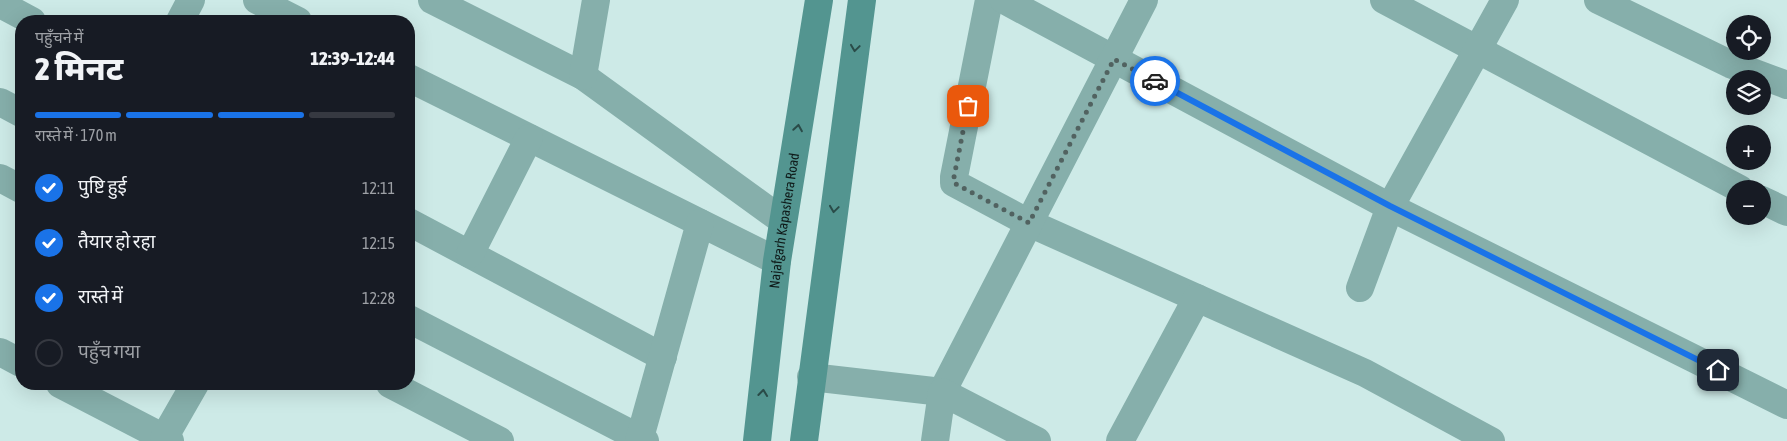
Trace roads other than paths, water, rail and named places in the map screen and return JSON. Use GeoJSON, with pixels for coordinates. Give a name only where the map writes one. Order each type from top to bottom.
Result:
{"type":"FeatureCollection","features":[{"type":"Feature","properties":{"kind":"main road","name":"Najafgarh Kapashera Road"},"geometry":{"type":"LineString","coordinates":[[757,441],[777,261],[819,0]]}},
{"type":"Feature","properties":{"kind":"main road"},"geometry":{"type":"LineString","coordinates":[[804,441],[862,0]]}},
{"type":"Feature","properties":{"kind":"street"},"geometry":{"type":"LineString","coordinates":[[183,15],[191,0]]}},
{"type":"Feature","properties":{"kind":"street"},"geometry":{"type":"LineString","coordinates":[[257,0],[286,15]]}},
{"type":"Feature","properties":{"kind":"street"},"geometry":{"type":"LineString","coordinates":[[432,0],[583,76],[783,221]]}},
{"type":"Feature","properties":{"kind":"street"},"geometry":{"type":"LineString","coordinates":[[583,76],[596,0]]}},
{"type":"Feature","properties":{"kind":"street"},"geometry":{"type":"LineString","coordinates":[[989,0],[954,183],[1029,223],[1364,373],[1491,441]]}},
{"type":"Feature","properties":{"kind":"street"},"geometry":{"type":"LineString","coordinates":[[1004,0],[1390,206],[1787,404]]}},
{"type":"Feature","properties":{"kind":"street"},"geometry":{"type":"LineString","coordinates":[[935,441],[942,392],[1144,0]]}},
{"type":"Feature","properties":{"kind":"street"},"geometry":{"type":"LineString","coordinates":[[1384,0],[1726,181]]}},
{"type":"Feature","properties":{"kind":"street"},"geometry":{"type":"LineString","coordinates":[[1360,288],[1390,206],[1504,0]]}},
{"type":"Feature","properties":{"kind":"street"},"geometry":{"type":"LineString","coordinates":[[1598,0],[1730,64],[1787,85]]}},
{"type":"Feature","properties":{"kind":"street"},"geometry":{"type":"LineString","coordinates":[[0,4],[21,15]]}},
{"type":"Feature","properties":{"kind":"street"},"geometry":{"type":"LineString","coordinates":[[415,81],[777,261]]}},
{"type":"Feature","properties":{"kind":"street"},"geometry":{"type":"LineString","coordinates":[[0,102],[15,110]]}},
{"type":"Feature","properties":{"kind":"street"},"geometry":{"type":"LineString","coordinates":[[470,254],[530,138]]}},
{"type":"Feature","properties":{"kind":"street"},"geometry":{"type":"LineString","coordinates":[[0,178],[15,187]]}},
{"type":"Feature","properties":{"kind":"street"},"geometry":{"type":"LineString","coordinates":[[1771,204],[1787,212]]}},
{"type":"Feature","properties":{"kind":"street"},"geometry":{"type":"LineString","coordinates":[[415,322],[641,440],[700,223]]}},
{"type":"Feature","properties":{"kind":"street"},"geometry":{"type":"LineString","coordinates":[[415,225],[663,357]]}},
{"type":"Feature","properties":{"kind":"street"},"geometry":{"type":"LineString","coordinates":[[1120,441],[1197,298]]}},
{"type":"Feature","properties":{"kind":"street"},"geometry":{"type":"LineString","coordinates":[[811,378],[942,392],[1037,441]]}},
{"type":"Feature","properties":{"kind":"street"},"geometry":{"type":"LineString","coordinates":[[71,390],[167,440],[191,390]]}},
{"type":"Feature","properties":{"kind":"street"},"geometry":{"type":"LineString","coordinates":[[402,390],[500,441]]}}]}
